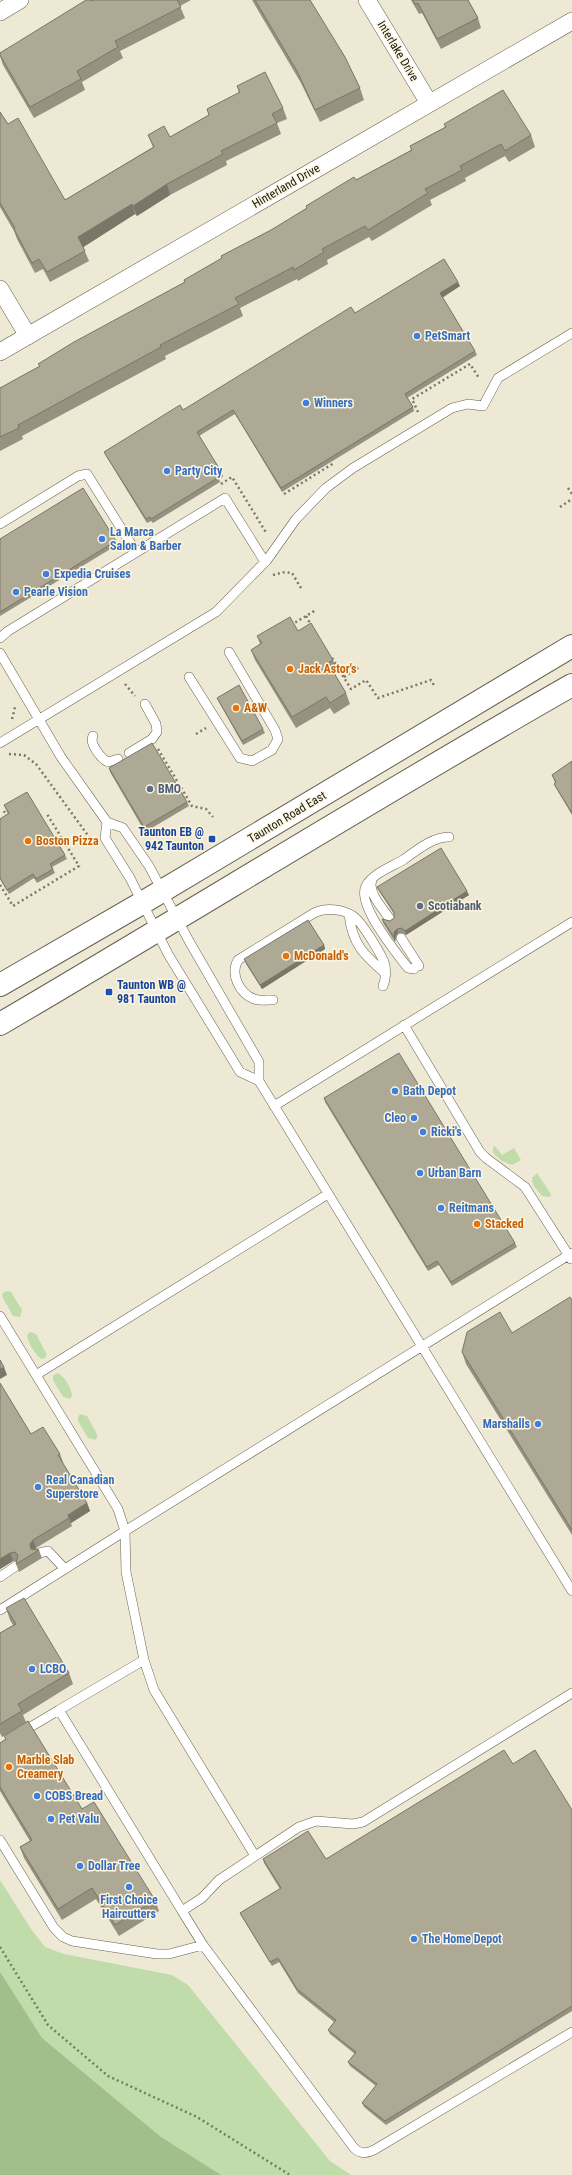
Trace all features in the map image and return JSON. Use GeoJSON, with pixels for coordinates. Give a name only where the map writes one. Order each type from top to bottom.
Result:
{"type":"FeatureCollection","features":[{"type":"Feature","properties":{"kind":"main road","name":"Taunton Road East"},"geometry":{"type":"LineString","coordinates":[[0,985],[142,903],[572,646]]}},
{"type":"Feature","properties":{"kind":"main road"},"geometry":{"type":"LineString","coordinates":[[0,1024],[177,920],[364,805],[571,687]]}},
{"type":"Feature","properties":{"kind":"street"},"geometry":{"type":"LineString","coordinates":[[0,12],[20,0]]}},
{"type":"Feature","properties":{"kind":"street","name":"Interlake Drive"},"geometry":{"type":"LineString","coordinates":[[367,0],[429,103]]}},
{"type":"Feature","properties":{"kind":"street","name":"Hinterland Drive"},"geometry":{"type":"LineString","coordinates":[[0,352],[572,21]]}},
{"type":"Feature","properties":{"kind":"street"},"geometry":{"type":"LineString","coordinates":[[0,289],[28,336]]}},
{"type":"Feature","properties":{"kind":"lane"},"geometry":{"type":"LineString","coordinates":[[0,743],[212,615],[265,562],[276,550],[296,519],[337,479],[452,408],[468,404],[483,406],[498,378],[572,333]]}},
{"type":"Feature","properties":{"kind":"lane"},"geometry":{"type":"LineString","coordinates":[[0,524],[81,475],[87,474],[136,552]]}},
{"type":"Feature","properties":{"kind":"lane"},"geometry":{"type":"LineString","coordinates":[[0,638],[8,631],[226,498],[265,562]]}},
{"type":"Feature","properties":{"kind":"lane"},"geometry":{"type":"LineString","coordinates":[[189,677],[240,758],[252,761],[267,753],[277,744],[278,735],[229,652]]}},
{"type":"Feature","properties":{"kind":"lane"},"geometry":{"type":"LineString","coordinates":[[0,653],[61,757],[107,822],[123,828],[149,866],[177,920],[259,1062],[259,1081],[572,1591]]}},
{"type":"Feature","properties":{"kind":"lane"},"geometry":{"type":"LineString","coordinates":[[129,753],[152,739],[157,732],[156,724],[145,704]]}},
{"type":"Feature","properties":{"kind":"lane"},"geometry":{"type":"LineString","coordinates":[[92,736],[92,742],[102,758],[108,762],[118,760]]}},
{"type":"Feature","properties":{"kind":"lane"},"geometry":{"type":"LineString","coordinates":[[107,822],[105,838],[130,878],[157,932],[240,1072],[259,1081]]}},
{"type":"Feature","properties":{"kind":"lane"},"geometry":{"type":"LineString","coordinates":[[401,938],[417,968],[408,968],[398,956],[366,904],[364,891],[372,880],[434,841],[449,837]]}},
{"type":"Feature","properties":{"kind":"lane"},"geometry":{"type":"LineString","coordinates":[[372,880],[371,889],[390,919]]}},
{"type":"Feature","properties":{"kind":"lane"},"geometry":{"type":"LineString","coordinates":[[273,1000],[254,999],[243,991],[235,976],[235,968],[238,960],[318,911],[331,910],[349,914],[361,925],[383,961],[386,974],[383,986]]}},
{"type":"Feature","properties":{"kind":"lane"},"geometry":{"type":"LineString","coordinates":[[349,914],[353,936],[362,952],[386,974]]}},
{"type":"Feature","properties":{"kind":"lane"},"geometry":{"type":"LineString","coordinates":[[274,1106],[572,922]]}},
{"type":"Feature","properties":{"kind":"lane"},"geometry":{"type":"LineString","coordinates":[[1,1605],[65,1569],[422,1346],[571,1256],[522,1183],[486,1158],[480,1152],[404,1025]]}},
{"type":"Feature","properties":{"kind":"lane"},"geometry":{"type":"LineString","coordinates":[[36,1375],[328,1194]]}},
{"type":"Feature","properties":{"kind":"lane"},"geometry":{"type":"LineString","coordinates":[[0,1316],[116,1505],[125,1531],[126,1578],[144,1660],[154,1690],[255,1856]]}},
{"type":"Feature","properties":{"kind":"lane"},"geometry":{"type":"LineString","coordinates":[[39,1553],[48,1551],[65,1569]]}},
{"type":"Feature","properties":{"kind":"lane"},"geometry":{"type":"LineString","coordinates":[[0,1577],[16,1566]]}},
{"type":"Feature","properties":{"kind":"lane"},"geometry":{"type":"LineString","coordinates":[[13,1737],[144,1660]]}},
{"type":"Feature","properties":{"kind":"lane"},"geometry":{"type":"LineString","coordinates":[[182,1911],[202,1898],[219,1880],[299,1827],[324,1821],[353,1824],[363,1822],[572,1693]]}},
{"type":"Feature","properties":{"kind":"lane"},"geometry":{"type":"LineString","coordinates":[[59,1710],[203,1945],[354,2148],[361,2153],[366,2154],[374,2150],[572,2032]]}},
{"type":"Feature","properties":{"kind":"lane"},"geometry":{"type":"LineString","coordinates":[[0,1840],[54,1928],[63,1937],[86,1944],[157,1954],[176,1952],[203,1945]]}},
{"type":"Feature","properties":{"kind":"path"},"geometry":{"type":"LineString","coordinates":[[413,415],[419,411],[412,399],[470,364],[479,378]]}},
{"type":"Feature","properties":{"kind":"path"},"geometry":{"type":"LineString","coordinates":[[476,372],[481,369]]}},
{"type":"Feature","properties":{"kind":"path"},"geometry":{"type":"LineString","coordinates":[[284,494],[338,461]]}},
{"type":"Feature","properties":{"kind":"path"},"geometry":{"type":"LineString","coordinates":[[568,488],[572,494]]}},
{"type":"Feature","properties":{"kind":"path"},"geometry":{"type":"LineString","coordinates":[[560,507],[572,499]]}},
{"type":"Feature","properties":{"kind":"path"},"geometry":{"type":"LineString","coordinates":[[254,512],[258,510]]}},
{"type":"Feature","properties":{"kind":"path"},"geometry":{"type":"LineString","coordinates":[[288,627],[316,610]]}},
{"type":"Feature","properties":{"kind":"path"},"geometry":{"type":"LineString","coordinates":[[306,616],[314,630]]}},
{"type":"Feature","properties":{"kind":"path"},"geometry":{"type":"LineString","coordinates":[[331,657],[351,690],[366,680],[378,698],[431,680],[436,687]]}},
{"type":"Feature","properties":{"kind":"path"},"geometry":{"type":"LineString","coordinates":[[344,677],[359,667]]}},
{"type":"Feature","properties":{"kind":"path"},"geometry":{"type":"LineString","coordinates":[[120,687],[126,683],[136,698]]}},
{"type":"Feature","properties":{"kind":"path"},"geometry":{"type":"LineString","coordinates":[[196,734],[210,726]]}},
{"type":"Feature","properties":{"kind":"path"},"geometry":{"type":"LineString","coordinates":[[155,744],[192,806],[206,809],[213,817]]}},
{"type":"Feature","properties":{"kind":"path"},"geometry":{"type":"LineString","coordinates":[[2,756],[14,753],[29,756],[96,847]]}},
{"type":"Feature","properties":{"kind":"path"},"geometry":{"type":"LineString","coordinates":[[4,811],[8,816],[4,819]]}},
{"type":"Feature","properties":{"kind":"path"},"geometry":{"type":"LineString","coordinates":[[0,885],[13,906],[79,866],[47,814]]}},
{"type":"Feature","properties":{"kind":"path"},"geometry":{"type":"LineString","coordinates":[[0,1947],[48,2024],[108,2076],[197,2117],[290,2175]]}},
{"type":"Feature","properties":{"kind":"green space"},"geometry":{"type":"Polygon","coordinates":[[[495,1146],[502,1155],[514,1148],[521,1160],[512,1165],[502,1161],[493,1153],[493,1147],[495,1146]]]}},
{"type":"Feature","properties":{"kind":"green space"},"geometry":{"type":"Polygon","coordinates":[[[537,1173],[551,1194],[550,1197],[542,1196],[533,1185],[532,1178],[537,1173]]]}},
{"type":"Feature","properties":{"kind":"green space"},"geometry":{"type":"Polygon","coordinates":[[[6,1291],[11,1292],[22,1310],[20,1317],[13,1316],[3,1298],[2,1294],[6,1291]]]}},
{"type":"Feature","properties":{"kind":"green space"},"geometry":{"type":"Polygon","coordinates":[[[30,1332],[36,1334],[47,1355],[45,1358],[41,1359],[32,1348],[27,1335],[30,1332]]]}},
{"type":"Feature","properties":{"kind":"green space"},"geometry":{"type":"Polygon","coordinates":[[[57,1373],[65,1379],[69,1386],[72,1393],[70,1399],[63,1397],[53,1380],[53,1376],[57,1373]]]}},
{"type":"Feature","properties":{"kind":"green space"},"geometry":{"type":"Polygon","coordinates":[[[80,1414],[87,1416],[98,1436],[95,1440],[88,1438],[78,1421],[80,1414]]]}},
{"type":"Feature","properties":{"kind":"green space"},"geometry":{"type":"Polygon","coordinates":[[[0,1880],[31,1929],[45,1947],[64,1954],[172,1975],[188,1985],[330,2161],[351,2175],[0,2175],[0,1880]]]}},
{"type":"Feature","properties":{"kind":"green space"},"geometry":{"type":"Polygon","coordinates":[[[0,1972],[42,2038],[161,2137],[221,2175],[0,2175],[0,1972]]]}},
{"type":"Feature","properties":{"kind":"building"},"geometry":{"type":"Polygon","coordinates":[[[86,0],[177,0],[181,7],[115,41],[118,47],[77,71],[81,79],[30,107],[0,53],[86,0]]]}},
{"type":"Feature","properties":{"kind":"building"},"geometry":{"type":"Polygon","coordinates":[[[255,0],[310,0],[345,57],[360,88],[315,110],[297,71],[255,0]]]}},
{"type":"Feature","properties":{"kind":"building"},"geometry":{"type":"Polygon","coordinates":[[[413,0],[468,0],[478,18],[437,39],[418,3],[415,4],[413,0]]]}},
{"type":"Feature","properties":{"kind":"building"},"geometry":{"type":"Polygon","coordinates":[[[265,72],[283,108],[272,114],[277,123],[221,151],[223,154],[167,184],[133,206],[132,204],[78,237],[85,251],[47,272],[39,259],[32,263],[14,229],[15,228],[0,203],[0,112],[8,124],[18,118],[65,200],[154,147],[148,135],[164,126],[170,137],[209,115],[207,109],[240,92],[237,86],[265,72]]]}},
{"type":"Feature","properties":{"kind":"building"},"geometry":{"type":"Polygon","coordinates":[[[503,90],[531,135],[505,151],[501,144],[460,166],[462,170],[425,189],[428,193],[368,230],[365,226],[322,249],[324,252],[294,270],[293,267],[235,298],[239,304],[160,345],[161,347],[18,425],[19,428],[0,437],[0,388],[40,366],[38,364],[74,342],[185,282],[184,280],[222,258],[221,256],[271,230],[307,208],[306,206],[354,177],[356,180],[412,150],[410,146],[446,127],[444,124],[503,90]]]}},
{"type":"Feature","properties":{"kind":"building"},"geometry":{"type":"Polygon","coordinates":[[[444,259],[458,282],[440,293],[475,351],[405,394],[413,407],[281,488],[233,410],[197,432],[222,473],[217,475],[219,477],[151,519],[150,517],[146,519],[104,452],[180,405],[183,410],[351,307],[355,313],[444,259]]]}},
{"type":"Feature","properties":{"kind":"building"},"geometry":{"type":"Polygon","coordinates":[[[83,488],[116,541],[0,612],[0,539],[83,488]]]}},
{"type":"Feature","properties":{"kind":"building","name":"Jack Astor's"},"geometry":{"type":"Polygon","coordinates":[[[290,617],[298,631],[311,623],[333,660],[328,663],[346,693],[330,703],[326,697],[292,717],[251,650],[262,643],[257,636],[290,617]]]}},
{"type":"Feature","properties":{"kind":"building","name":"A&W"},"geometry":{"type":"Polygon","coordinates":[[[239,685],[263,729],[242,741],[217,698],[239,685]]]}},
{"type":"Feature","properties":{"kind":"building","name":"BMO"},"geometry":{"type":"Polygon","coordinates":[[[152,743],[187,802],[144,827],[109,768],[152,743]]]}},
{"type":"Feature","properties":{"kind":"building"},"geometry":{"type":"Polygon","coordinates":[[[572,761],[572,813],[554,784],[556,782],[552,775],[572,761]]]}},
{"type":"Feature","properties":{"kind":"building","name":"Boston Pizza"},"geometry":{"type":"Polygon","coordinates":[[[27,792],[65,855],[50,864],[53,869],[36,879],[33,874],[7,890],[0,878],[0,819],[9,813],[4,805],[27,792]]]}},
{"type":"Feature","properties":{"kind":"building","name":"Scotiabank"},"geometry":{"type":"Polygon","coordinates":[[[441,848],[467,891],[405,931],[402,928],[397,929],[394,932],[394,937],[382,919],[390,921],[394,918],[394,912],[377,887],[441,848]]]}},
{"type":"Feature","properties":{"kind":"building","name":"McDonald's"},"geometry":{"type":"Polygon","coordinates":[[[308,920],[324,945],[260,985],[244,959],[308,920]]]}},
{"type":"Feature","properties":{"kind":"building"},"geometry":{"type":"Polygon","coordinates":[[[399,1053],[515,1243],[451,1282],[437,1261],[427,1267],[324,1098],[399,1053]]]}},
{"type":"Feature","properties":{"kind":"building","name":"Marshalls"},"geometry":{"type":"Polygon","coordinates":[[[570,1297],[572,1300],[572,1530],[462,1352],[467,1332],[500,1312],[512,1333],[570,1297]]]}},
{"type":"Feature","properties":{"kind":"building"},"geometry":{"type":"Polygon","coordinates":[[[0,1360],[4,1367],[0,1369],[0,1360]]]}},
{"type":"Feature","properties":{"kind":"building","name":"Real Canadian Superstore"},"geometry":{"type":"Polygon","coordinates":[[[0,1383],[31,1434],[43,1427],[87,1503],[68,1515],[69,1518],[33,1540],[30,1544],[31,1549],[39,1550],[16,1564],[18,1555],[15,1552],[10,1553],[0,1559],[0,1383]]]}},
{"type":"Feature","properties":{"kind":"building","name":"LCBO"},"geometry":{"type":"Polygon","coordinates":[[[24,1598],[69,1673],[18,1704],[22,1711],[0,1724],[0,1633],[16,1624],[6,1608],[24,1598]]]}},
{"type":"Feature","properties":{"kind":"building"},"geometry":{"type":"Polygon","coordinates":[[[28,1721],[82,1809],[94,1802],[155,1900],[115,1925],[92,1888],[58,1909],[20,1847],[32,1840],[0,1787],[0,1743],[6,1739],[4,1736],[28,1721]]]}},
{"type":"Feature","properties":{"kind":"building","name":"The Home Depot"},"geometry":{"type":"Polygon","coordinates":[[[504,1750],[513,1764],[535,1750],[572,1810],[572,2006],[385,2121],[362,2103],[377,2084],[348,2062],[356,2052],[328,2030],[336,2020],[297,1989],[278,1958],[270,1962],[240,1913],[281,1888],[263,1859],[308,1831],[326,1859],[504,1750]]]}},
{"type":"Feature","properties":{"kind":"place","name":"PetSmart"},"geometry":{"type":"Point","coordinates":[417,336]}},
{"type":"Feature","properties":{"kind":"place","name":"Winners"},"geometry":{"type":"Point","coordinates":[306,403]}},
{"type":"Feature","properties":{"kind":"place","name":"Party City"},"geometry":{"type":"Point","coordinates":[167,471]}},
{"type":"Feature","properties":{"kind":"place","name":"La Marca Salon & Barber"},"geometry":{"type":"Point","coordinates":[102,539]}},
{"type":"Feature","properties":{"kind":"place","name":"Expedia Cruises"},"geometry":{"type":"Point","coordinates":[46,574]}},
{"type":"Feature","properties":{"kind":"place","name":"Pearle Vision"},"geometry":{"type":"Point","coordinates":[16,592]}},
{"type":"Feature","properties":{"kind":"place","name":"Jack Astor's"},"geometry":{"type":"Point","coordinates":[290,669]}},
{"type":"Feature","properties":{"kind":"place","name":"A&W"},"geometry":{"type":"Point","coordinates":[236,708]}},
{"type":"Feature","properties":{"kind":"place","name":"BMO"},"geometry":{"type":"Point","coordinates":[150,789]}},
{"type":"Feature","properties":{"kind":"place","name":"Taunton EB @ 942 Taunton"},"geometry":{"type":"Point","coordinates":[212,839]}},
{"type":"Feature","properties":{"kind":"place","name":"Boston Pizza"},"geometry":{"type":"Point","coordinates":[28,841]}},
{"type":"Feature","properties":{"kind":"place","name":"Scotiabank"},"geometry":{"type":"Point","coordinates":[420,906]}},
{"type":"Feature","properties":{"kind":"place","name":"McDonald's"},"geometry":{"type":"Point","coordinates":[286,956]}},
{"type":"Feature","properties":{"kind":"place","name":"Taunton WB @ 981 Taunton"},"geometry":{"type":"Point","coordinates":[109,992]}},
{"type":"Feature","properties":{"kind":"place","name":"Bath Depot"},"geometry":{"type":"Point","coordinates":[395,1091]}},
{"type":"Feature","properties":{"kind":"place","name":"Cleo"},"geometry":{"type":"Point","coordinates":[414,1118]}},
{"type":"Feature","properties":{"kind":"place","name":"Ricki's"},"geometry":{"type":"Point","coordinates":[423,1132]}},
{"type":"Feature","properties":{"kind":"place","name":"Urban Barn"},"geometry":{"type":"Point","coordinates":[420,1173]}},
{"type":"Feature","properties":{"kind":"place","name":"Reitmans"},"geometry":{"type":"Point","coordinates":[441,1208]}},
{"type":"Feature","properties":{"kind":"place","name":"Stacked"},"geometry":{"type":"Point","coordinates":[477,1224]}},
{"type":"Feature","properties":{"kind":"place","name":"Marshalls"},"geometry":{"type":"Point","coordinates":[538,1424]}},
{"type":"Feature","properties":{"kind":"place","name":"Real Canadian Superstore"},"geometry":{"type":"Point","coordinates":[38,1487]}},
{"type":"Feature","properties":{"kind":"place","name":"LCBO"},"geometry":{"type":"Point","coordinates":[32,1669]}},
{"type":"Feature","properties":{"kind":"place","name":"Marble Slab Creamery"},"geometry":{"type":"Point","coordinates":[9,1767]}},
{"type":"Feature","properties":{"kind":"place","name":"COBS Bread"},"geometry":{"type":"Point","coordinates":[37,1796]}},
{"type":"Feature","properties":{"kind":"place","name":"Pet Valu"},"geometry":{"type":"Point","coordinates":[51,1819]}},
{"type":"Feature","properties":{"kind":"place","name":"Dollar Tree"},"geometry":{"type":"Point","coordinates":[80,1866]}},
{"type":"Feature","properties":{"kind":"place","name":"First Choice Haircutters"},"geometry":{"type":"Point","coordinates":[129,1887]}},
{"type":"Feature","properties":{"kind":"place","name":"The Home Depot"},"geometry":{"type":"Point","coordinates":[414,1939]}}]}
